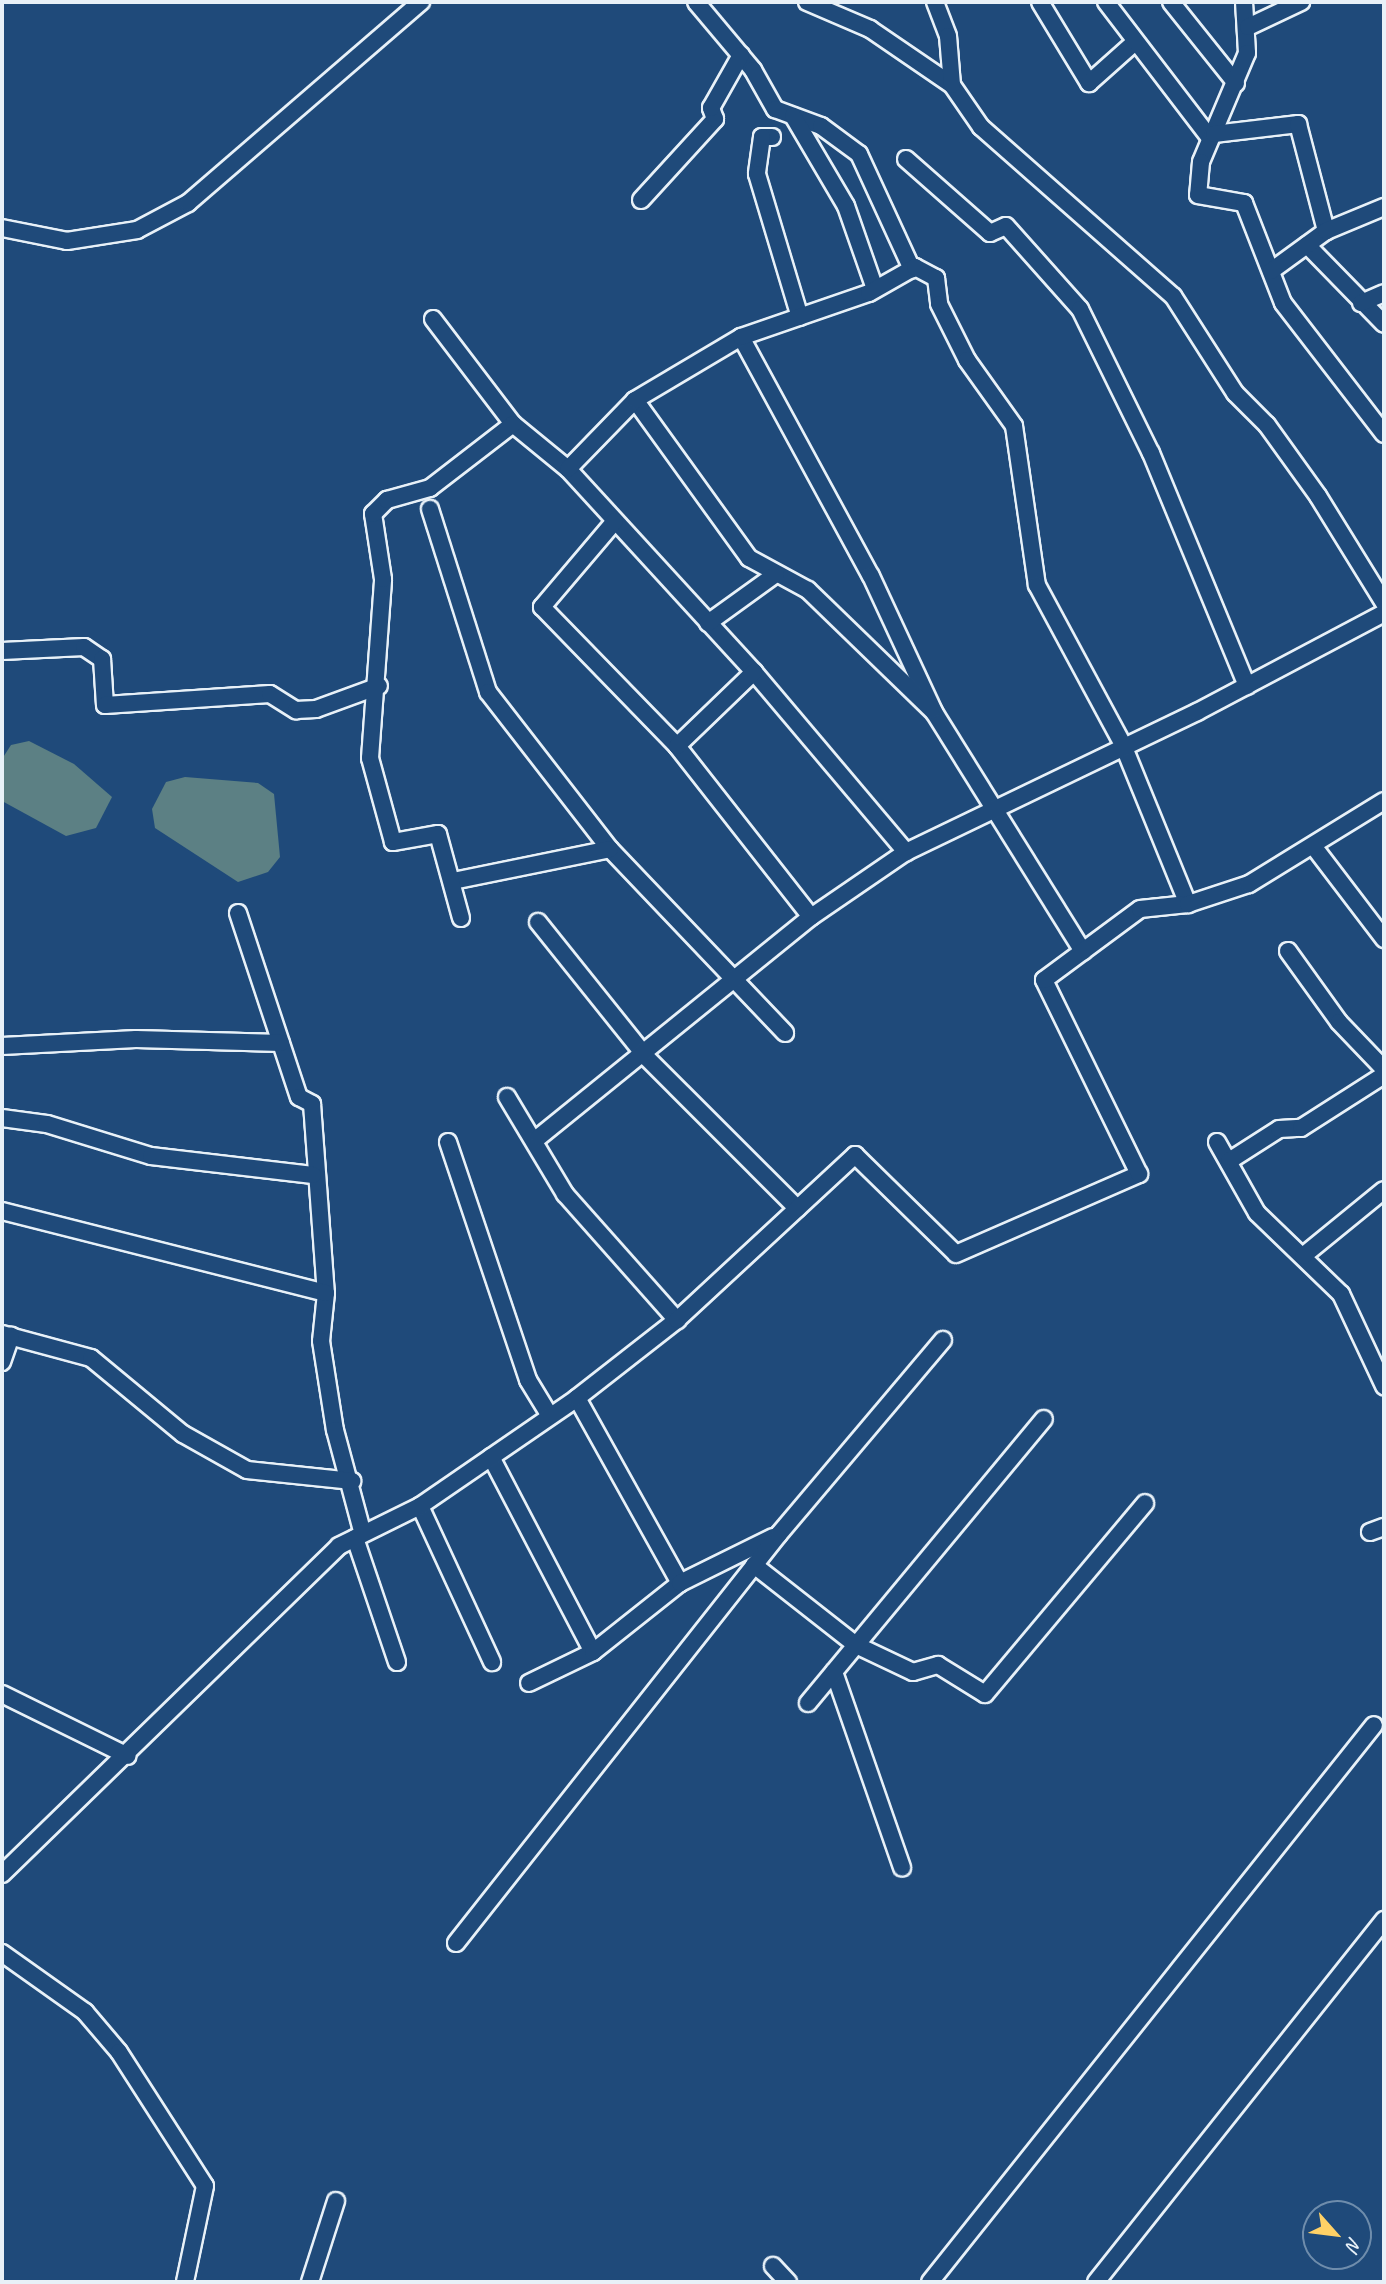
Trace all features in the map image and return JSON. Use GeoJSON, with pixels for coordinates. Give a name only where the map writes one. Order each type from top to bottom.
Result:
{"type":"FeatureCollection","features":[{"type":"Feature","properties":{"kind":"street"},"geometry":{"type":"LineString","coordinates":[[2,229],[67,241],[137,230],[188,204],[421,2]]}},
{"type":"Feature","properties":{"kind":"street"},"geometry":{"type":"LineString","coordinates":[[696,2],[741,55],[775,109],[821,126],[859,154],[912,269],[936,278],[939,304],[967,360],[1014,426],[1038,584],[1124,745],[1188,904]]}},
{"type":"Feature","properties":{"kind":"street"},"geometry":{"type":"LineString","coordinates":[[807,2],[870,29],[952,85],[981,127],[1173,296],[1235,393],[1267,425],[1318,496],[1384,603]]}},
{"type":"Feature","properties":{"kind":"street"},"geometry":{"type":"LineString","coordinates":[[934,2],[948,36],[952,85]]}},
{"type":"Feature","properties":{"kind":"street"},"geometry":{"type":"LineString","coordinates":[[1040,2],[1089,83],[1135,42]]}},
{"type":"Feature","properties":{"kind":"street"},"geometry":{"type":"LineString","coordinates":[[1106,2],[1212,136]]}},
{"type":"Feature","properties":{"kind":"street"},"geometry":{"type":"LineString","coordinates":[[1171,2],[1236,83]]}},
{"type":"Feature","properties":{"kind":"street"},"geometry":{"type":"LineString","coordinates":[[1244,2],[1248,27],[1236,83],[1212,136],[1198,195],[1244,203],[1283,303],[1384,435]]}},
{"type":"Feature","properties":{"kind":"street"},"geometry":{"type":"LineString","coordinates":[[1248,27],[1301,2]]}},
{"type":"Feature","properties":{"kind":"street"},"geometry":{"type":"LineString","coordinates":[[641,200],[715,119],[711,108],[741,55]]}},
{"type":"Feature","properties":{"kind":"street"},"geometry":{"type":"LineString","coordinates":[[793,116],[846,206],[875,289]]}},
{"type":"Feature","properties":{"kind":"street"},"geometry":{"type":"LineString","coordinates":[[1212,136],[1298,124],[1326,231]]}},
{"type":"Feature","properties":{"kind":"street"},"geometry":{"type":"LineString","coordinates":[[772,137],[762,136],[757,174],[800,317]]}},
{"type":"Feature","properties":{"kind":"street"},"geometry":{"type":"LineString","coordinates":[[906,159],[990,233],[1006,226],[1080,309],[1150,453],[1247,687]]}},
{"type":"Feature","properties":{"kind":"street"},"geometry":{"type":"LineString","coordinates":[[1271,271],[1326,231],[1384,207]]}},
{"type":"Feature","properties":{"kind":"street"},"geometry":{"type":"LineString","coordinates":[[1307,245],[1384,324]]}},
{"type":"Feature","properties":{"kind":"street"},"geometry":{"type":"LineString","coordinates":[[568,469],[635,400],[741,337],[875,289],[912,269]]}},
{"type":"Feature","properties":{"kind":"street"},"geometry":{"type":"LineString","coordinates":[[1361,303],[1384,293]]}},
{"type":"Feature","properties":{"kind":"street"},"geometry":{"type":"LineString","coordinates":[[433,319],[513,424],[568,469],[754,672],[906,852]]}},
{"type":"Feature","properties":{"kind":"street"},"geometry":{"type":"LineString","coordinates":[[741,337],[871,576],[934,712],[991,809],[1083,951]]}},
{"type":"Feature","properties":{"kind":"street"},"geometry":{"type":"LineString","coordinates":[[635,400],[749,558],[808,590],[934,712]]}},
{"type":"Feature","properties":{"kind":"street"},"geometry":{"type":"LineString","coordinates":[[461,918],[453,881],[434,831],[398,842],[390,837],[370,758],[379,686],[383,579],[373,514],[387,500],[430,488],[513,424]]}},
{"type":"Feature","properties":{"kind":"street"},"geometry":{"type":"LineString","coordinates":[[430,509],[488,692],[610,849],[732,983],[785,1033]]}},
{"type":"Feature","properties":{"kind":"street"},"geometry":{"type":"LineString","coordinates":[[615,521],[542,607],[677,746],[811,917]]}},
{"type":"Feature","properties":{"kind":"street"},"geometry":{"type":"LineString","coordinates":[[708,623],[776,574]]}},
{"type":"Feature","properties":{"kind":"street"},"geometry":{"type":"LineString","coordinates":[[539,1137],[646,1057],[811,917],[906,852],[1247,687],[1384,613]]}},
{"type":"Feature","properties":{"kind":"street"},"geometry":{"type":"LineString","coordinates":[[2,651],[84,647],[102,659],[105,705],[270,694],[296,710],[316,709],[379,686]]}},
{"type":"Feature","properties":{"kind":"street"},"geometry":{"type":"LineString","coordinates":[[677,746],[754,672]]}},
{"type":"Feature","properties":{"kind":"street"},"geometry":{"type":"LineString","coordinates":[[2,1874],[128,1756],[339,1546],[420,1506],[577,1398],[677,1320],[855,1155],[956,1254],[1139,1174],[1044,981],[1140,909],[1188,904],[1248,884],[1314,847],[1384,801]]}},
{"type":"Feature","properties":{"kind":"street"},"geometry":{"type":"LineString","coordinates":[[1314,847],[1384,939]]}},
{"type":"Feature","properties":{"kind":"street"},"geometry":{"type":"LineString","coordinates":[[453,881],[610,849]]}},
{"type":"Feature","properties":{"kind":"street"},"geometry":{"type":"LineString","coordinates":[[237,913],[299,1097],[312,1104],[313,1175],[326,1293],[321,1341],[335,1430],[352,1481],[358,1535],[397,1662]]}},
{"type":"Feature","properties":{"kind":"street"},"geometry":{"type":"LineString","coordinates":[[538,922],[646,1057],[797,1209]]}},
{"type":"Feature","properties":{"kind":"street"},"geometry":{"type":"LineString","coordinates":[[1288,951],[1339,1022],[1384,1069]]}},
{"type":"Feature","properties":{"kind":"street"},"geometry":{"type":"LineString","coordinates":[[2,1046],[136,1039],[281,1044]]}},
{"type":"Feature","properties":{"kind":"street"},"geometry":{"type":"LineString","coordinates":[[1229,1161],[1279,1129],[1301,1128],[1384,1074]]}},
{"type":"Feature","properties":{"kind":"street"},"geometry":{"type":"LineString","coordinates":[[507,1097],[565,1194],[677,1320]]}},
{"type":"Feature","properties":{"kind":"street"},"geometry":{"type":"LineString","coordinates":[[2,1118],[47,1124],[151,1156],[313,1175]]}},
{"type":"Feature","properties":{"kind":"street"},"geometry":{"type":"LineString","coordinates":[[448,1142],[528,1380],[550,1416]]}},
{"type":"Feature","properties":{"kind":"street"},"geometry":{"type":"LineString","coordinates":[[1217,1142],[1258,1213],[1340,1294],[1384,1386]]}},
{"type":"Feature","properties":{"kind":"street"},"geometry":{"type":"LineString","coordinates":[[1303,1256],[1384,1190]]}},
{"type":"Feature","properties":{"kind":"street"},"geometry":{"type":"LineString","coordinates":[[2,1211],[326,1293]]}},
{"type":"Feature","properties":{"kind":"street"},"geometry":{"type":"LineString","coordinates":[[2,1362],[6,1335],[91,1358],[183,1434],[247,1470],[352,1481]]}},
{"type":"Feature","properties":{"kind":"street"},"geometry":{"type":"LineString","coordinates":[[456,1943],[779,1534],[943,1340]]}},
{"type":"Feature","properties":{"kind":"street"},"geometry":{"type":"LineString","coordinates":[[577,1398],[680,1583]]}},
{"type":"Feature","properties":{"kind":"street"},"geometry":{"type":"LineString","coordinates":[[808,1703],[1044,1419]]}},
{"type":"Feature","properties":{"kind":"street"},"geometry":{"type":"LineString","coordinates":[[491,1457],[593,1652]]}},
{"type":"Feature","properties":{"kind":"street"},"geometry":{"type":"LineString","coordinates":[[754,1565],[856,1644],[913,1672],[937,1665],[979,1693],[990,1692],[1144,1503]]}},
{"type":"Feature","properties":{"kind":"street"},"geometry":{"type":"LineString","coordinates":[[420,1506],[492,1662]]}},
{"type":"Feature","properties":{"kind":"street"},"geometry":{"type":"LineString","coordinates":[[529,1683],[593,1652],[680,1583],[779,1534]]}},
{"type":"Feature","properties":{"kind":"street"},"geometry":{"type":"LineString","coordinates":[[834,1672],[902,1867]]}},
{"type":"Feature","properties":{"kind":"street"},"geometry":{"type":"LineString","coordinates":[[2,1694],[128,1756]]}},
{"type":"Feature","properties":{"kind":"street"},"geometry":{"type":"LineString","coordinates":[[930,2282],[1374,1725]]}},
{"type":"Feature","properties":{"kind":"street"},"geometry":{"type":"LineString","coordinates":[[1096,2282],[1384,1920]]}},
{"type":"Feature","properties":{"kind":"street"},"geometry":{"type":"LineString","coordinates":[[2,1953],[85,2012],[127,2063],[205,2186],[185,2282]]}},
{"type":"Feature","properties":{"kind":"street"},"geometry":{"type":"LineString","coordinates":[[310,2282],[336,2201]]}},
{"type":"Feature","properties":{"kind":"street"},"geometry":{"type":"LineString","coordinates":[[773,2266],[788,2282]]}},
{"type":"Feature","properties":{"kind":"green space"},"geometry":{"type":"Polygon","coordinates":[[[29,741],[74,764],[112,797],[96,828],[66,836],[2,801],[2,759],[11,745],[29,741]]]}},
{"type":"Feature","properties":{"kind":"green space"},"geometry":{"type":"Polygon","coordinates":[[[185,777],[258,783],[274,794],[280,857],[268,872],[238,882],[155,828],[152,809],[166,782],[185,777]]]}}]}
